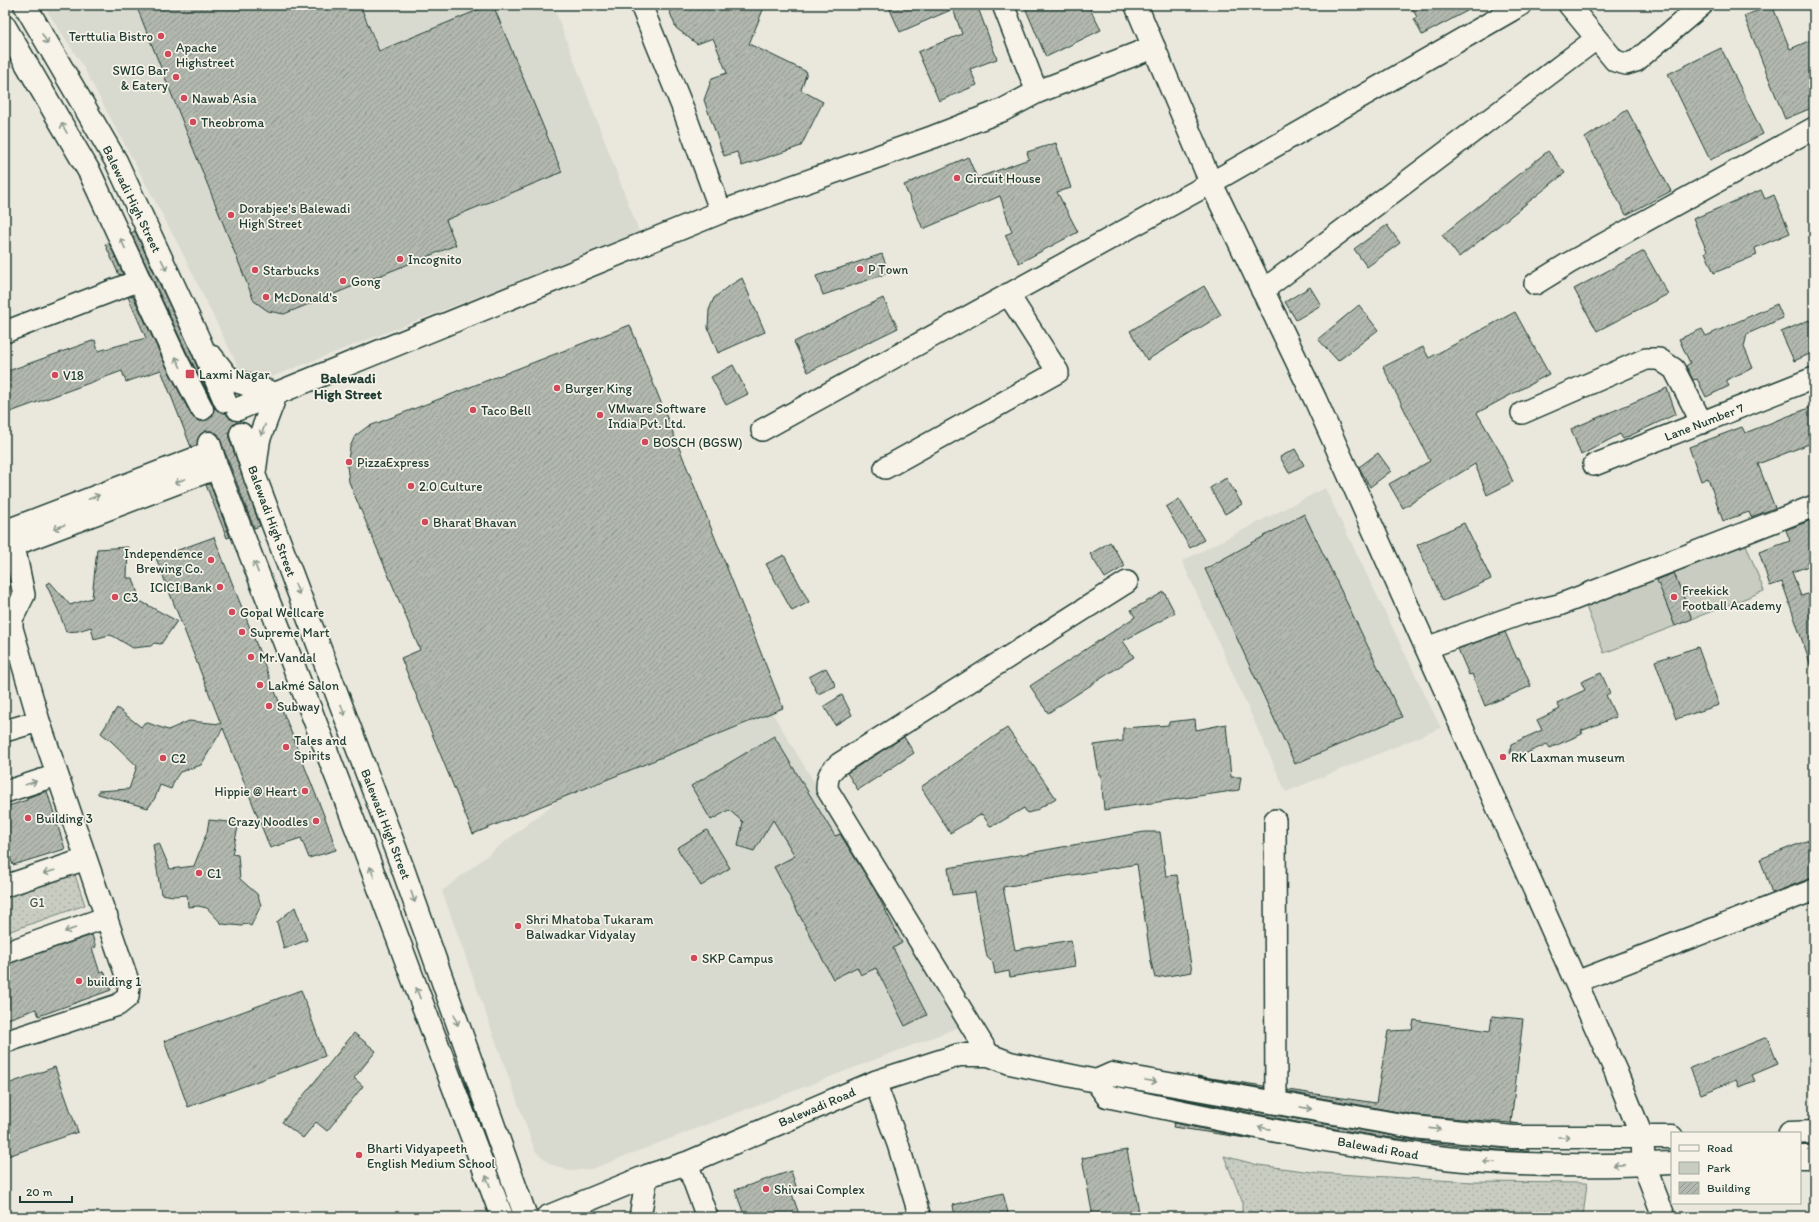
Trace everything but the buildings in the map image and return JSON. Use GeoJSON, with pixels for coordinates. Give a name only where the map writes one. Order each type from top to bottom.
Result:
{"type":"FeatureCollection","features":[{"type":"Feature","properties":{"kind":"street","name":"Balewadi High Street"},"geometry":{"type":"LineString","coordinates":[[25,5],[116,161],[199,340],[232,405],[243,421],[240,434],[255,478],[403,868],[526,1217]]}},
{"type":"Feature","properties":{"kind":"street"},"geometry":{"type":"LineString","coordinates":[[641,5],[682,106],[721,212]]}},
{"type":"Feature","properties":{"kind":"street"},"geometry":{"type":"LineString","coordinates":[[1003,5],[1037,92]]}},
{"type":"Feature","properties":{"kind":"street"},"geometry":{"type":"LineString","coordinates":[[1136,5],[1211,183],[1315,399],[1616,1072],[1642,1138],[1644,1165],[1664,1217]]}},
{"type":"Feature","properties":{"kind":"street"},"geometry":{"type":"LineString","coordinates":[[762,430],[1211,183],[1521,5]]}},
{"type":"Feature","properties":{"kind":"street"},"geometry":{"type":"LineString","coordinates":[[1569,5],[1615,61],[1626,64],[1636,61],[1702,5]]}},
{"type":"Feature","properties":{"kind":"street","name":"Balewadi High Street"},"geometry":{"type":"LineString","coordinates":[[5,27],[90,173],[202,410]]}},
{"type":"Feature","properties":{"kind":"street"},"geometry":{"type":"LineString","coordinates":[[1262,291],[1588,45]]}},
{"type":"Feature","properties":{"kind":"street"},"geometry":{"type":"LineString","coordinates":[[502,1217],[361,841],[212,455],[198,428],[198,415],[212,402],[232,405],[276,394],[721,212],[934,137],[1003,110],[1037,92],[1154,47]]}},
{"type":"Feature","properties":{"kind":"street"},"geometry":{"type":"LineString","coordinates":[[1535,284],[1569,263],[1814,128]]}},
{"type":"Feature","properties":{"kind":"street"},"geometry":{"type":"LineString","coordinates":[[5,332],[140,280]]}},
{"type":"Feature","properties":{"kind":"street"},"geometry":{"type":"LineString","coordinates":[[885,468],[1058,372],[1008,294]]}},
{"type":"Feature","properties":{"kind":"street"},"geometry":{"type":"LineString","coordinates":[[199,340],[227,376],[236,381],[276,394]]}},
{"type":"Feature","properties":{"kind":"street"},"geometry":{"type":"LineString","coordinates":[[1522,413],[1646,359],[1659,359],[1674,369],[1702,423]]}},
{"type":"Feature","properties":{"kind":"street","name":"Lane Number 7"},"geometry":{"type":"LineString","coordinates":[[1594,465],[1814,378]]}},
{"type":"Feature","properties":{"kind":"street"},"geometry":{"type":"LineString","coordinates":[[255,478],[255,459],[259,439],[276,394]]}},
{"type":"Feature","properties":{"kind":"street"},"geometry":{"type":"LineString","coordinates":[[5,1042],[118,1005],[128,997],[129,984],[39,721],[11,617],[8,540],[34,537],[212,455],[216,446],[230,444],[240,434]]}},
{"type":"Feature","properties":{"kind":"street"},"geometry":{"type":"LineString","coordinates":[[1426,648],[1521,614],[1559,605],[1814,506]]}},
{"type":"Feature","properties":{"kind":"street"},"geometry":{"type":"LineString","coordinates":[[989,1055],[827,789],[827,780],[830,771],[839,764],[1127,582]]}},
{"type":"Feature","properties":{"kind":"street"},"geometry":{"type":"LineString","coordinates":[[5,731],[39,721]]}},
{"type":"Feature","properties":{"kind":"street"},"geometry":{"type":"LineString","coordinates":[[5,792],[57,775]]}},
{"type":"Feature","properties":{"kind":"street"},"geometry":{"type":"LineString","coordinates":[[1276,820],[1276,1103]]}},
{"type":"Feature","properties":{"kind":"street"},"geometry":{"type":"LineString","coordinates":[[5,886],[86,859]]}},
{"type":"Feature","properties":{"kind":"street"},"geometry":{"type":"LineString","coordinates":[[1576,982],[1814,890]]}},
{"type":"Feature","properties":{"kind":"street"},"geometry":{"type":"LineString","coordinates":[[5,953],[107,917]]}},
{"type":"Feature","properties":{"kind":"street","name":"Balewadi Road"},"geometry":{"type":"LineString","coordinates":[[547,1217],[647,1176],[687,1163],[875,1082],[959,1055],[989,1055],[1010,1063],[1096,1081],[1112,1074],[1413,1127],[1531,1137],[1671,1137]]}},
{"type":"Feature","properties":{"kind":"street","name":"Balewadi Road"},"geometry":{"type":"LineString","coordinates":[[1096,1081],[1107,1096],[1270,1129],[1422,1156],[1504,1163],[1608,1166],[1671,1163]]}},
{"type":"Feature","properties":{"kind":"street"},"geometry":{"type":"LineString","coordinates":[[875,1082],[898,1144],[920,1217]]}},
{"type":"Feature","properties":{"kind":"street"},"geometry":{"type":"LineString","coordinates":[[1801,1133],[1814,1132]]}},
{"type":"Feature","properties":{"kind":"street"},"geometry":{"type":"LineString","coordinates":[[1801,1157],[1814,1156]]}},
{"type":"Feature","properties":{"kind":"street"},"geometry":{"type":"LineString","coordinates":[[687,1163],[707,1217]]}},
{"type":"Feature","properties":{"kind":"street"},"geometry":{"type":"LineString","coordinates":[[640,1217],[647,1176]]}},
{"type":"Feature","properties":{"kind":"shaded area"},"geometry":{"type":"Polygon","coordinates":[[[43,5],[553,5],[640,234],[269,378],[248,376],[237,365],[181,250],[80,61],[43,5]]]}},
{"type":"Feature","properties":{"kind":"shaded area"},"geometry":{"type":"Polygon","coordinates":[[[1325,488],[1441,728],[1286,792],[1182,561],[1325,488]]]}},
{"type":"Feature","properties":{"kind":"shaded area","name":"SKP Campus"},"geometry":{"type":"Polygon","coordinates":[[[739,658],[962,1026],[592,1169],[569,1171],[550,1164],[535,1151],[442,891],[739,658]]]}},
{"type":"Feature","properties":{"kind":"green space"},"geometry":{"type":"Polygon","coordinates":[[[1745,542],[1764,591],[1692,619],[1673,570],[1745,542]]]}},
{"type":"Feature","properties":{"kind":"green space"},"geometry":{"type":"Polygon","coordinates":[[[1656,576],[1675,626],[1604,653],[1585,604],[1656,576]]]}},
{"type":"Feature","properties":{"kind":"green space","name":"G1"},"geometry":{"type":"Polygon","coordinates":[[[73,869],[85,905],[5,933],[5,893],[73,869]]]}},
{"type":"Feature","properties":{"kind":"green space"},"geometry":{"type":"Polygon","coordinates":[[[1224,1156],[1258,1165],[1320,1173],[1473,1182],[1587,1183],[1583,1217],[1243,1217],[1242,1201],[1224,1156]]]}},
{"type":"Feature","properties":{"kind":"place","name":"Terttulia Bistro"},"geometry":{"type":"Point","coordinates":[161,36]}},
{"type":"Feature","properties":{"kind":"place","name":"Apache Highstreet"},"geometry":{"type":"Point","coordinates":[168,54]}},
{"type":"Feature","properties":{"kind":"place","name":"SWIG Bar & Eatery"},"geometry":{"type":"Point","coordinates":[176,77]}},
{"type":"Feature","properties":{"kind":"place","name":"Nawab Asia"},"geometry":{"type":"Point","coordinates":[184,98]}},
{"type":"Feature","properties":{"kind":"place","name":"Theobroma"},"geometry":{"type":"Point","coordinates":[193,122]}},
{"type":"Feature","properties":{"kind":"place","name":"Circuit House"},"geometry":{"type":"Point","coordinates":[957,178]}},
{"type":"Feature","properties":{"kind":"place","name":"Dorabjee's Balewadi High Street"},"geometry":{"type":"Point","coordinates":[231,215]}},
{"type":"Feature","properties":{"kind":"place","name":"Incognito"},"geometry":{"type":"Point","coordinates":[400,259]}},
{"type":"Feature","properties":{"kind":"place","name":"P Town"},"geometry":{"type":"Point","coordinates":[860,269]}},
{"type":"Feature","properties":{"kind":"place","name":"Starbucks"},"geometry":{"type":"Point","coordinates":[255,270]}},
{"type":"Feature","properties":{"kind":"place","name":"Gong"},"geometry":{"type":"Point","coordinates":[343,281]}},
{"type":"Feature","properties":{"kind":"place","name":"McDonald's"},"geometry":{"type":"Point","coordinates":[266,297]}},
{"type":"Feature","properties":{"kind":"place","name":"Laxmi Nagar"},"geometry":{"type":"Point","coordinates":[190,374]}},
{"type":"Feature","properties":{"kind":"place","name":"V18"},"geometry":{"type":"Point","coordinates":[55,375]}},
{"type":"Feature","properties":{"kind":"place","name":"Burger King"},"geometry":{"type":"Point","coordinates":[557,388]}},
{"type":"Feature","properties":{"kind":"place","name":"Taco Bell"},"geometry":{"type":"Point","coordinates":[473,410]}},
{"type":"Feature","properties":{"kind":"place","name":"VMware Software India Pvt. Ltd."},"geometry":{"type":"Point","coordinates":[600,415]}},
{"type":"Feature","properties":{"kind":"place","name":"BOSCH (BGSW)"},"geometry":{"type":"Point","coordinates":[645,442]}},
{"type":"Feature","properties":{"kind":"place","name":"PizzaExpress"},"geometry":{"type":"Point","coordinates":[349,462]}},
{"type":"Feature","properties":{"kind":"place","name":"2.0 Culture"},"geometry":{"type":"Point","coordinates":[411,486]}},
{"type":"Feature","properties":{"kind":"place","name":"Bharat Bhavan"},"geometry":{"type":"Point","coordinates":[425,522]}},
{"type":"Feature","properties":{"kind":"place","name":"Independence Brewing Co."},"geometry":{"type":"Point","coordinates":[211,560]}},
{"type":"Feature","properties":{"kind":"place","name":"ICICI Bank"},"geometry":{"type":"Point","coordinates":[220,587]}},
{"type":"Feature","properties":{"kind":"place","name":"C3"},"geometry":{"type":"Point","coordinates":[115,597]}},
{"type":"Feature","properties":{"kind":"place","name":"Freekick Football Academy"},"geometry":{"type":"Point","coordinates":[1674,597]}},
{"type":"Feature","properties":{"kind":"place","name":"Gopal Wellcare"},"geometry":{"type":"Point","coordinates":[232,612]}},
{"type":"Feature","properties":{"kind":"place","name":"Supreme Mart"},"geometry":{"type":"Point","coordinates":[242,632]}},
{"type":"Feature","properties":{"kind":"place","name":"Mr.Vandal"},"geometry":{"type":"Point","coordinates":[251,657]}},
{"type":"Feature","properties":{"kind":"place","name":"Lakmé Salon"},"geometry":{"type":"Point","coordinates":[260,685]}},
{"type":"Feature","properties":{"kind":"place","name":"Subway"},"geometry":{"type":"Point","coordinates":[269,706]}},
{"type":"Feature","properties":{"kind":"place","name":"Tales and Spirits"},"geometry":{"type":"Point","coordinates":[286,747]}},
{"type":"Feature","properties":{"kind":"place","name":"RK Laxman museum"},"geometry":{"type":"Point","coordinates":[1503,757]}},
{"type":"Feature","properties":{"kind":"place","name":"C2"},"geometry":{"type":"Point","coordinates":[163,758]}},
{"type":"Feature","properties":{"kind":"place","name":"Hippie @ Heart"},"geometry":{"type":"Point","coordinates":[305,791]}},
{"type":"Feature","properties":{"kind":"place","name":"Building 3"},"geometry":{"type":"Point","coordinates":[28,818]}},
{"type":"Feature","properties":{"kind":"place","name":"Crazy Noodles"},"geometry":{"type":"Point","coordinates":[316,821]}},
{"type":"Feature","properties":{"kind":"place","name":"C1"},"geometry":{"type":"Point","coordinates":[199,873]}},
{"type":"Feature","properties":{"kind":"place","name":"Shri Mhatoba Tukaram Balwadkar Vidyalay"},"geometry":{"type":"Point","coordinates":[518,926]}},
{"type":"Feature","properties":{"kind":"place","name":"SKP Campus"},"geometry":{"type":"Point","coordinates":[694,958]}},
{"type":"Feature","properties":{"kind":"place","name":"building 1"},"geometry":{"type":"Point","coordinates":[79,981]}},
{"type":"Feature","properties":{"kind":"place","name":"Bharti Vidyapeeth English Medium School"},"geometry":{"type":"Point","coordinates":[359,1155]}},
{"type":"Feature","properties":{"kind":"place","name":"Shivsai Complex"},"geometry":{"type":"Point","coordinates":[766,1189]}},
{"type":"Feature","properties":{"kind":"district","name":"Balewadi High Street"},"geometry":{"type":"Point","coordinates":[348,386]}}]}
